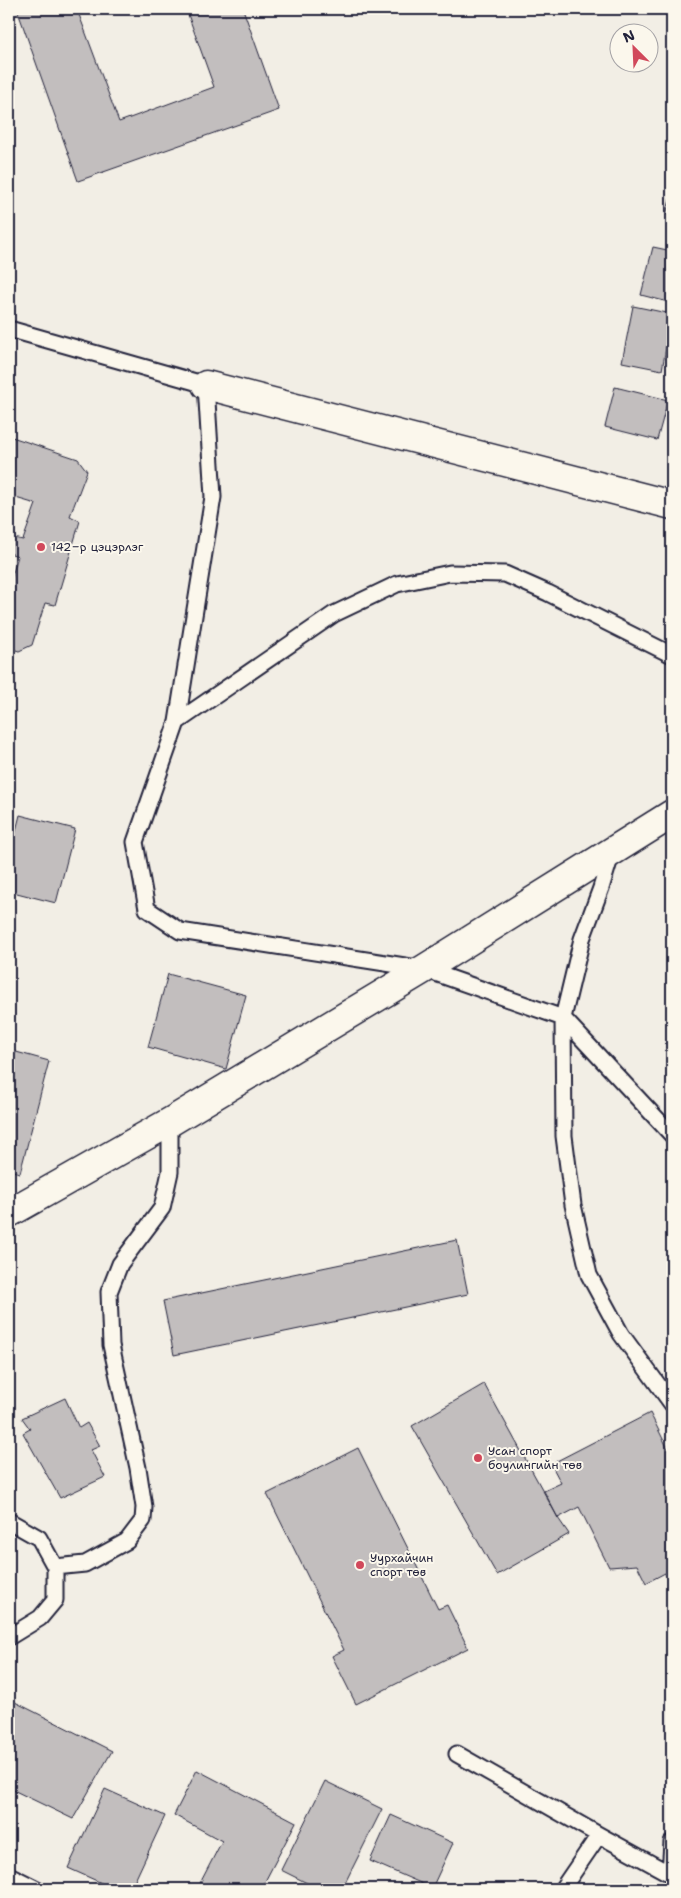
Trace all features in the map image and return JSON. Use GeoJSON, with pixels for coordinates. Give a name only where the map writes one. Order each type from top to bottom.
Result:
{"type":"FeatureCollection","features":[{"type":"Feature","properties":{"kind":"street"},"geometry":{"type":"LineString","coordinates":[[206,385],[672,504]]}},
{"type":"Feature","properties":{"kind":"street"},"geometry":{"type":"LineString","coordinates":[[9,1213],[170,1122],[424,969],[672,814]]}},
{"type":"Feature","properties":{"kind":"lane"},"geometry":{"type":"LineString","coordinates":[[9,329],[206,385],[212,497],[177,722],[135,842],[147,909],[180,931],[424,969],[563,1018],[672,1135]]}},
{"type":"Feature","properties":{"kind":"lane"},"geometry":{"type":"LineString","coordinates":[[177,722],[334,614],[397,584],[450,573],[505,574],[548,593],[672,655]]}},
{"type":"Feature","properties":{"kind":"lane"},"geometry":{"type":"LineString","coordinates":[[613,851],[602,888],[582,939],[563,1018],[564,1136],[573,1205],[589,1276],[621,1334],[672,1404]]}},
{"type":"Feature","properties":{"kind":"lane"},"geometry":{"type":"LineString","coordinates":[[55,1567],[85,1564],[128,1541],[143,1520],[144,1507],[138,1468],[111,1345],[110,1292],[120,1264],[162,1208],[170,1172],[170,1122]]}},
{"type":"Feature","properties":{"kind":"lane"},"geometry":{"type":"LineString","coordinates":[[9,1521],[39,1538],[55,1567],[54,1600],[40,1618],[9,1636]]}},
{"type":"Feature","properties":{"kind":"lane"},"geometry":{"type":"LineString","coordinates":[[457,1754],[671,1874],[672,1842]]}},
{"type":"Feature","properties":{"kind":"lane"},"geometry":{"type":"LineString","coordinates":[[562,1889],[599,1835]]}},
{"type":"Feature","properties":{"kind":"lane"},"geometry":{"type":"LineString","coordinates":[[9,1875],[36,1889]]}},
{"type":"Feature","properties":{"kind":"building"},"geometry":{"type":"Polygon","coordinates":[[[17,9],[86,9],[78,12],[119,122],[214,87],[186,9],[243,9],[279,110],[78,181],[17,9]]]}},
{"type":"Feature","properties":{"kind":"building"},"geometry":{"type":"Polygon","coordinates":[[[672,193],[672,216],[666,214],[672,193]]]}},
{"type":"Feature","properties":{"kind":"building"},"geometry":{"type":"Polygon","coordinates":[[[653,247],[672,251],[672,303],[641,295],[653,247]]]}},
{"type":"Feature","properties":{"kind":"building"},"geometry":{"type":"Polygon","coordinates":[[[633,306],[672,314],[662,370],[622,362],[633,306]]]}},
{"type":"Feature","properties":{"kind":"building"},"geometry":{"type":"Polygon","coordinates":[[[615,387],[668,400],[657,440],[605,427],[615,387]]]}},
{"type":"Feature","properties":{"kind":"building","name":"142−р цэцэрлэг"},"geometry":{"type":"Polygon","coordinates":[[[9,436],[78,459],[87,471],[70,516],[80,521],[55,605],[45,603],[32,645],[19,651],[9,648],[9,586],[18,556],[9,553],[9,537],[23,540],[36,504],[9,496],[9,436]]]}},
{"type":"Feature","properties":{"kind":"building"},"geometry":{"type":"Polygon","coordinates":[[[20,815],[75,829],[56,903],[9,891],[9,858],[20,815]]]}},
{"type":"Feature","properties":{"kind":"building"},"geometry":{"type":"Polygon","coordinates":[[[168,974],[246,995],[226,1069],[148,1047],[168,974]]]}},
{"type":"Feature","properties":{"kind":"building"},"geometry":{"type":"Polygon","coordinates":[[[9,1050],[49,1061],[20,1173],[9,1170],[9,1050]]]}},
{"type":"Feature","properties":{"kind":"building"},"geometry":{"type":"Polygon","coordinates":[[[457,1240],[468,1294],[174,1355],[163,1301],[457,1240]]]}},
{"type":"Feature","properties":{"kind":"building","name":"Усан спорт боулингийн төв"},"geometry":{"type":"Polygon","coordinates":[[[484,1384],[558,1518],[569,1534],[497,1575],[412,1426],[484,1384]]]}},
{"type":"Feature","properties":{"kind":"building"},"geometry":{"type":"Polygon","coordinates":[[[65,1398],[79,1428],[87,1423],[100,1446],[91,1450],[105,1477],[60,1498],[23,1433],[30,1429],[22,1418],[65,1398]]]}},
{"type":"Feature","properties":{"kind":"building"},"geometry":{"type":"Polygon","coordinates":[[[650,1413],[672,1457],[672,1587],[665,1573],[646,1583],[637,1565],[609,1567],[579,1507],[558,1518],[544,1491],[561,1483],[551,1464],[650,1413]]]}},
{"type":"Feature","properties":{"kind":"building"},"geometry":{"type":"Polygon","coordinates":[[[358,1448],[438,1609],[447,1605],[468,1648],[356,1704],[332,1656],[344,1650],[267,1494],[358,1448]]]}},
{"type":"Feature","properties":{"kind":"building"},"geometry":{"type":"Polygon","coordinates":[[[9,1699],[112,1751],[73,1819],[9,1788],[9,1699]]]}},
{"type":"Feature","properties":{"kind":"building"},"geometry":{"type":"Polygon","coordinates":[[[197,1770],[296,1822],[261,1889],[197,1889],[222,1841],[174,1815],[197,1770]]]}},
{"type":"Feature","properties":{"kind":"building"},"geometry":{"type":"Polygon","coordinates":[[[325,1781],[382,1809],[342,1889],[319,1889],[281,1870],[325,1781]]]}},
{"type":"Feature","properties":{"kind":"building"},"geometry":{"type":"Polygon","coordinates":[[[105,1789],[165,1816],[131,1889],[115,1889],[68,1868],[105,1789]]]}},
{"type":"Feature","properties":{"kind":"building"},"geometry":{"type":"Polygon","coordinates":[[[391,1815],[453,1843],[432,1888],[370,1861],[391,1815]]]}},
{"type":"Feature","properties":{"kind":"place","name":"142−р цэцэрлэг"},"geometry":{"type":"Point","coordinates":[41,547]}},
{"type":"Feature","properties":{"kind":"place","name":"Усан спорт боулингийн төв"},"geometry":{"type":"Point","coordinates":[478,1458]}},
{"type":"Feature","properties":{"kind":"place","name":"Уурхайчин спорт төв"},"geometry":{"type":"Point","coordinates":[360,1565]}}]}
